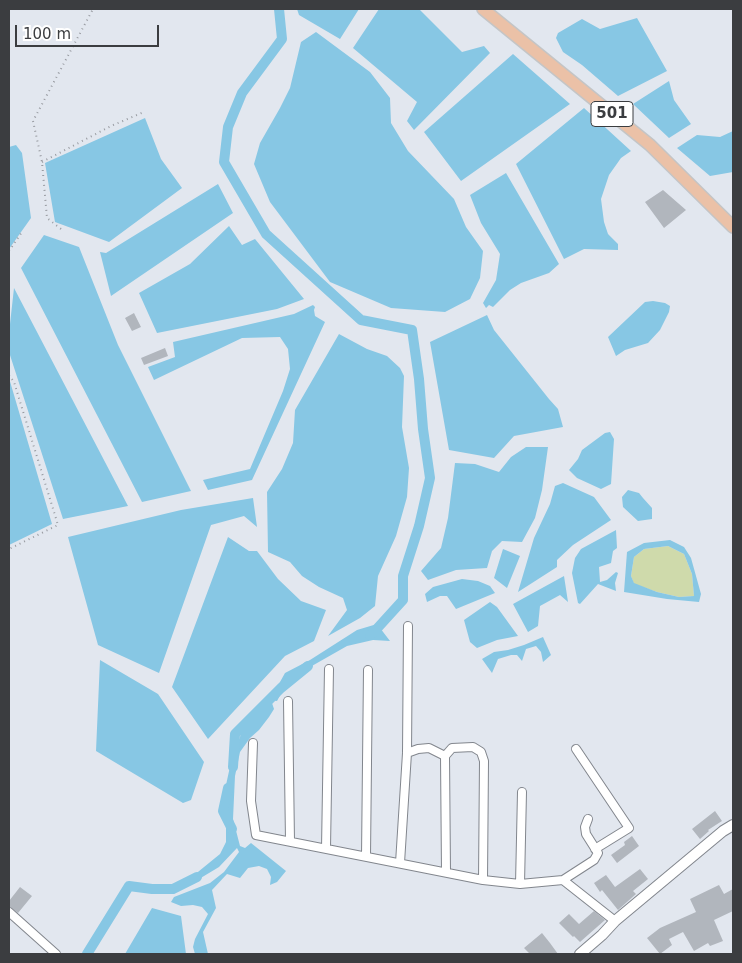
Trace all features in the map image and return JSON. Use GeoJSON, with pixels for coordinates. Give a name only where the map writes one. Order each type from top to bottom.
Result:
{"type":"FeatureCollection","features":[{"type":"Feature","properties":{"kind":"main road","name":"501"},"geometry":{"type":"LineString","coordinates":[[482,9],[650,146],[733,227]]}},
{"type":"Feature","properties":{"kind":"main road"},"geometry":{"type":"LineString","coordinates":[[580,954],[615,921],[723,831],[733,825]]}},
{"type":"Feature","properties":{"kind":"street"},"geometry":{"type":"LineString","coordinates":[[400,864],[407,753],[408,626]]}},
{"type":"Feature","properties":{"kind":"street"},"geometry":{"type":"LineString","coordinates":[[326,848],[329,669]]}},
{"type":"Feature","properties":{"kind":"street"},"geometry":{"type":"LineString","coordinates":[[366,856],[368,670]]}},
{"type":"Feature","properties":{"kind":"street"},"geometry":{"type":"LineString","coordinates":[[288,701],[290,841]]}},
{"type":"Feature","properties":{"kind":"street"},"geometry":{"type":"LineString","coordinates":[[253,743],[251,801],[256,835],[483,880],[520,884],[563,880],[594,860],[598,853],[586,834],[585,827],[588,819]]}},
{"type":"Feature","properties":{"kind":"street"},"geometry":{"type":"LineString","coordinates":[[446,872],[445,756],[452,748],[474,747],[482,752],[484,761],[483,880]]}},
{"type":"Feature","properties":{"kind":"street"},"geometry":{"type":"LineString","coordinates":[[407,753],[429,748],[445,756]]}},
{"type":"Feature","properties":{"kind":"street"},"geometry":{"type":"LineString","coordinates":[[576,749],[629,828],[595,849]]}},
{"type":"Feature","properties":{"kind":"street"},"geometry":{"type":"LineString","coordinates":[[520,884],[522,792]]}},
{"type":"Feature","properties":{"kind":"street"},"geometry":{"type":"LineString","coordinates":[[563,880],[615,921]]}},
{"type":"Feature","properties":{"kind":"street"},"geometry":{"type":"LineString","coordinates":[[9,912],[56,954]]}},
{"type":"Feature","properties":{"kind":"path"},"geometry":{"type":"LineString","coordinates":[[61,229],[47,218],[42,162],[33,120],[93,9]]}},
{"type":"Feature","properties":{"kind":"path"},"geometry":{"type":"LineString","coordinates":[[42,162],[111,126],[144,112]]}},
{"type":"Feature","properties":{"kind":"path"},"geometry":{"type":"LineString","coordinates":[[9,251],[22,232]]}},
{"type":"Feature","properties":{"kind":"path"},"geometry":{"type":"LineString","coordinates":[[9,375],[14,382],[58,525],[9,549]]}},
{"type":"Feature","properties":{"kind":"green space"},"geometry":{"type":"Polygon","coordinates":[[[668,546],[684,554],[692,574],[694,596],[679,597],[634,584],[631,576],[634,557],[644,549],[668,546]]]}},
{"type":"Feature","properties":{"kind":"water"},"geometry":{"type":"Polygon","coordinates":[[[297,9],[359,9],[340,39],[299,15],[297,9]]]}},
{"type":"Feature","properties":{"kind":"water"},"geometry":{"type":"Polygon","coordinates":[[[379,9],[419,9],[462,52],[484,46],[490,53],[414,130],[407,121],[417,102],[353,48],[379,9]]]}},
{"type":"Feature","properties":{"kind":"water"},"geometry":{"type":"Polygon","coordinates":[[[637,18],[667,71],[618,96],[582,65],[563,52],[556,38],[558,33],[582,19],[600,29],[637,18]]]}},
{"type":"Feature","properties":{"kind":"water"},"geometry":{"type":"Polygon","coordinates":[[[316,32],[370,72],[390,98],[391,123],[408,151],[454,199],[466,227],[483,251],[480,278],[470,299],[445,312],[391,308],[330,282],[270,202],[254,164],[260,143],[290,88],[301,42],[316,32]]]}},
{"type":"Feature","properties":{"kind":"water"},"geometry":{"type":"Polygon","coordinates":[[[513,54],[570,104],[461,181],[424,132],[513,54]]]}},
{"type":"Feature","properties":{"kind":"water"},"geometry":{"type":"Polygon","coordinates":[[[669,81],[674,100],[691,124],[669,138],[633,104],[669,81]]]}},
{"type":"Feature","properties":{"kind":"water"},"geometry":{"type":"Polygon","coordinates":[[[584,108],[631,151],[621,158],[609,175],[601,199],[604,222],[608,234],[618,244],[618,250],[584,249],[564,259],[516,164],[584,108]]]}},
{"type":"Feature","properties":{"kind":"water"},"geometry":{"type":"Polygon","coordinates":[[[145,118],[161,159],[182,188],[109,242],[55,222],[45,163],[145,118]]]}},
{"type":"Feature","properties":{"kind":"water"},"geometry":{"type":"Polygon","coordinates":[[[733,131],[733,172],[710,176],[677,148],[697,135],[720,137],[733,131]]]}},
{"type":"Feature","properties":{"kind":"water"},"geometry":{"type":"Polygon","coordinates":[[[16,145],[22,153],[31,218],[9,249],[9,147],[16,145]]]}},
{"type":"Feature","properties":{"kind":"water"},"geometry":{"type":"Polygon","coordinates":[[[506,173],[559,264],[549,273],[521,283],[510,290],[493,307],[489,305],[486,308],[483,303],[496,280],[500,254],[481,223],[470,195],[506,173]]]}},
{"type":"Feature","properties":{"kind":"water"},"geometry":{"type":"Polygon","coordinates":[[[218,184],[233,213],[111,296],[100,252],[106,253],[218,184]]]}},
{"type":"Feature","properties":{"kind":"water"},"geometry":{"type":"Polygon","coordinates":[[[229,226],[242,245],[255,239],[304,299],[277,309],[157,333],[139,293],[190,264],[229,226]]]}},
{"type":"Feature","properties":{"kind":"water"},"geometry":{"type":"Polygon","coordinates":[[[44,235],[79,247],[118,345],[191,491],[142,502],[21,268],[44,235]]]}},
{"type":"Feature","properties":{"kind":"water"},"geometry":{"type":"Polygon","coordinates":[[[14,288],[128,506],[63,519],[9,352],[14,288]]]}},
{"type":"Feature","properties":{"kind":"water"},"geometry":{"type":"Polygon","coordinates":[[[653,301],[670,306],[660,330],[648,343],[625,350],[616,356],[608,337],[645,302],[653,301]]]}},
{"type":"Feature","properties":{"kind":"water"},"geometry":{"type":"Polygon","coordinates":[[[313,305],[315,307],[315,316],[325,322],[252,480],[208,490],[203,480],[250,469],[283,391],[290,369],[288,349],[280,337],[242,338],[154,380],[148,367],[175,357],[173,342],[294,314],[313,305]]]}},
{"type":"Feature","properties":{"kind":"water"},"geometry":{"type":"Polygon","coordinates":[[[487,315],[494,330],[558,409],[563,427],[514,436],[494,458],[449,450],[430,342],[487,315]]]}},
{"type":"Feature","properties":{"kind":"water"},"geometry":{"type":"Polygon","coordinates":[[[339,334],[367,349],[387,356],[400,368],[404,376],[402,427],[409,468],[407,497],[396,536],[378,576],[375,606],[360,618],[328,636],[347,610],[343,598],[319,587],[302,576],[290,562],[268,552],[267,492],[282,469],[293,443],[295,410],[339,334]]]}},
{"type":"Feature","properties":{"kind":"water"},"geometry":{"type":"Polygon","coordinates":[[[9,378],[52,524],[9,545],[9,378]]]}},
{"type":"Feature","properties":{"kind":"water"},"geometry":{"type":"Polygon","coordinates":[[[610,432],[614,439],[611,484],[601,489],[577,478],[569,470],[578,459],[582,450],[605,433],[610,432]]]}},
{"type":"Feature","properties":{"kind":"water"},"geometry":{"type":"Polygon","coordinates":[[[526,447],[548,447],[542,490],[535,518],[522,542],[502,541],[492,551],[487,568],[456,570],[428,580],[421,571],[441,548],[448,518],[455,463],[475,464],[499,472],[511,457],[526,447]]]}},
{"type":"Feature","properties":{"kind":"water"},"geometry":{"type":"Polygon","coordinates":[[[563,483],[594,497],[611,520],[573,545],[557,560],[557,567],[518,592],[534,538],[550,504],[555,486],[563,483]]]}},
{"type":"Feature","properties":{"kind":"water"},"geometry":{"type":"Polygon","coordinates":[[[628,490],[639,493],[652,508],[652,519],[638,521],[623,507],[622,497],[628,490]]]}},
{"type":"Feature","properties":{"kind":"water"},"geometry":{"type":"Polygon","coordinates":[[[253,498],[257,527],[244,516],[211,525],[159,673],[98,645],[68,537],[181,510],[253,498]]]}},
{"type":"Feature","properties":{"kind":"water"},"geometry":{"type":"Polygon","coordinates":[[[616,530],[617,548],[613,551],[611,563],[599,567],[600,582],[607,580],[616,572],[618,573],[615,583],[616,591],[598,584],[580,604],[578,603],[572,573],[575,558],[581,549],[616,530]]]}},
{"type":"Feature","properties":{"kind":"water"},"geometry":{"type":"Polygon","coordinates":[[[228,537],[249,551],[257,551],[278,579],[301,601],[326,610],[314,641],[285,656],[208,739],[172,687],[228,537]]]}},
{"type":"Feature","properties":{"kind":"water"},"geometry":{"type":"Polygon","coordinates":[[[670,540],[684,547],[691,558],[701,594],[699,602],[624,592],[627,552],[644,543],[670,540]],[[668,546],[644,549],[634,557],[631,576],[634,583],[657,592],[679,597],[694,596],[692,574],[684,554],[668,546]]]}},
{"type":"Feature","properties":{"kind":"water"},"geometry":{"type":"Polygon","coordinates":[[[503,549],[520,556],[507,588],[494,578],[503,549]]]}},
{"type":"Feature","properties":{"kind":"water"},"geometry":{"type":"Polygon","coordinates":[[[564,576],[568,602],[560,595],[540,606],[538,626],[528,632],[513,604],[564,576]]]}},
{"type":"Feature","properties":{"kind":"water"},"geometry":{"type":"Polygon","coordinates":[[[462,579],[478,581],[490,586],[495,593],[456,609],[447,596],[440,596],[427,602],[425,594],[433,587],[462,579]]]}},
{"type":"Feature","properties":{"kind":"water"},"geometry":{"type":"Polygon","coordinates":[[[490,602],[497,607],[518,636],[497,640],[477,648],[470,642],[464,620],[490,602]]]}},
{"type":"Feature","properties":{"kind":"water"},"geometry":{"type":"Polygon","coordinates":[[[377,624],[390,641],[373,640],[347,646],[289,679],[277,701],[270,700],[285,673],[310,660],[357,630],[377,624]]]}},
{"type":"Feature","properties":{"kind":"water"},"geometry":{"type":"Polygon","coordinates":[[[543,637],[551,655],[543,662],[541,652],[536,646],[526,649],[522,661],[517,655],[498,659],[492,673],[482,659],[494,652],[508,650],[543,637]]]}},
{"type":"Feature","properties":{"kind":"water"},"geometry":{"type":"Polygon","coordinates":[[[100,660],[158,694],[204,762],[191,800],[183,803],[96,751],[100,660]]]}},
{"type":"Feature","properties":{"kind":"water"},"geometry":{"type":"Polygon","coordinates":[[[272,703],[274,709],[269,717],[240,752],[235,776],[233,819],[240,846],[245,848],[251,843],[286,871],[277,882],[270,885],[271,877],[267,869],[259,866],[248,868],[240,878],[227,874],[212,890],[216,908],[203,932],[208,954],[195,954],[193,947],[195,939],[208,914],[202,907],[193,905],[181,906],[171,902],[174,897],[210,883],[224,872],[239,852],[237,848],[219,867],[189,885],[185,884],[185,880],[193,876],[220,854],[226,842],[226,785],[231,762],[241,734],[272,703]]]}},
{"type":"Feature","properties":{"kind":"water"},"geometry":{"type":"Polygon","coordinates":[[[152,908],[181,916],[186,954],[125,954],[152,908]]]}},
{"type":"Feature","properties":{"kind":"building"},"geometry":{"type":"Polygon","coordinates":[[[663,190],[686,210],[664,228],[645,202],[663,190]]]}},
{"type":"Feature","properties":{"kind":"building"},"geometry":{"type":"Polygon","coordinates":[[[134,313],[141,327],[132,331],[125,318],[134,313]]]}},
{"type":"Feature","properties":{"kind":"building"},"geometry":{"type":"Polygon","coordinates":[[[165,348],[168,356],[144,365],[141,358],[165,348]]]}},
{"type":"Feature","properties":{"kind":"building"},"geometry":{"type":"Polygon","coordinates":[[[715,811],[722,821],[708,830],[700,839],[692,829],[715,811]]]}},
{"type":"Feature","properties":{"kind":"building"},"geometry":{"type":"Polygon","coordinates":[[[632,836],[639,846],[617,863],[611,855],[625,845],[624,842],[632,836]]]}},
{"type":"Feature","properties":{"kind":"building"},"geometry":{"type":"Polygon","coordinates":[[[640,869],[648,879],[633,891],[636,894],[618,910],[594,883],[606,875],[615,887],[640,869]]]}},
{"type":"Feature","properties":{"kind":"building"},"geometry":{"type":"Polygon","coordinates":[[[719,885],[724,894],[733,889],[733,911],[714,920],[723,941],[710,946],[708,943],[694,951],[683,932],[669,939],[672,945],[660,954],[647,938],[660,928],[696,912],[690,899],[719,885]]]}},
{"type":"Feature","properties":{"kind":"building"},"geometry":{"type":"Polygon","coordinates":[[[20,887],[32,896],[18,913],[9,906],[9,901],[20,887]]]}},
{"type":"Feature","properties":{"kind":"building"},"geometry":{"type":"Polygon","coordinates":[[[594,911],[605,920],[580,942],[559,923],[569,914],[579,924],[594,911]]]}},
{"type":"Feature","properties":{"kind":"building"},"geometry":{"type":"Polygon","coordinates":[[[542,933],[558,954],[530,954],[524,948],[542,933]]]}},
{"type":"Feature","properties":{"kind":"waterway"},"geometry":{"type":"LineString","coordinates":[[279,9],[282,39],[242,93],[228,127],[224,162],[266,234],[361,320],[412,330],[430,478],[419,526],[403,576],[403,600],[370,635]]}},
{"type":"Feature","properties":{"kind":"waterway"},"geometry":{"type":"LineString","coordinates":[[233,767],[235,734],[281,688],[308,666]]}},
{"type":"Feature","properties":{"kind":"waterway"},"geometry":{"type":"LineString","coordinates":[[228,788],[223,811],[232,829]]}},
{"type":"Feature","properties":{"kind":"waterway"},"geometry":{"type":"LineString","coordinates":[[87,954],[129,886],[173,889],[197,877]]}}]}
